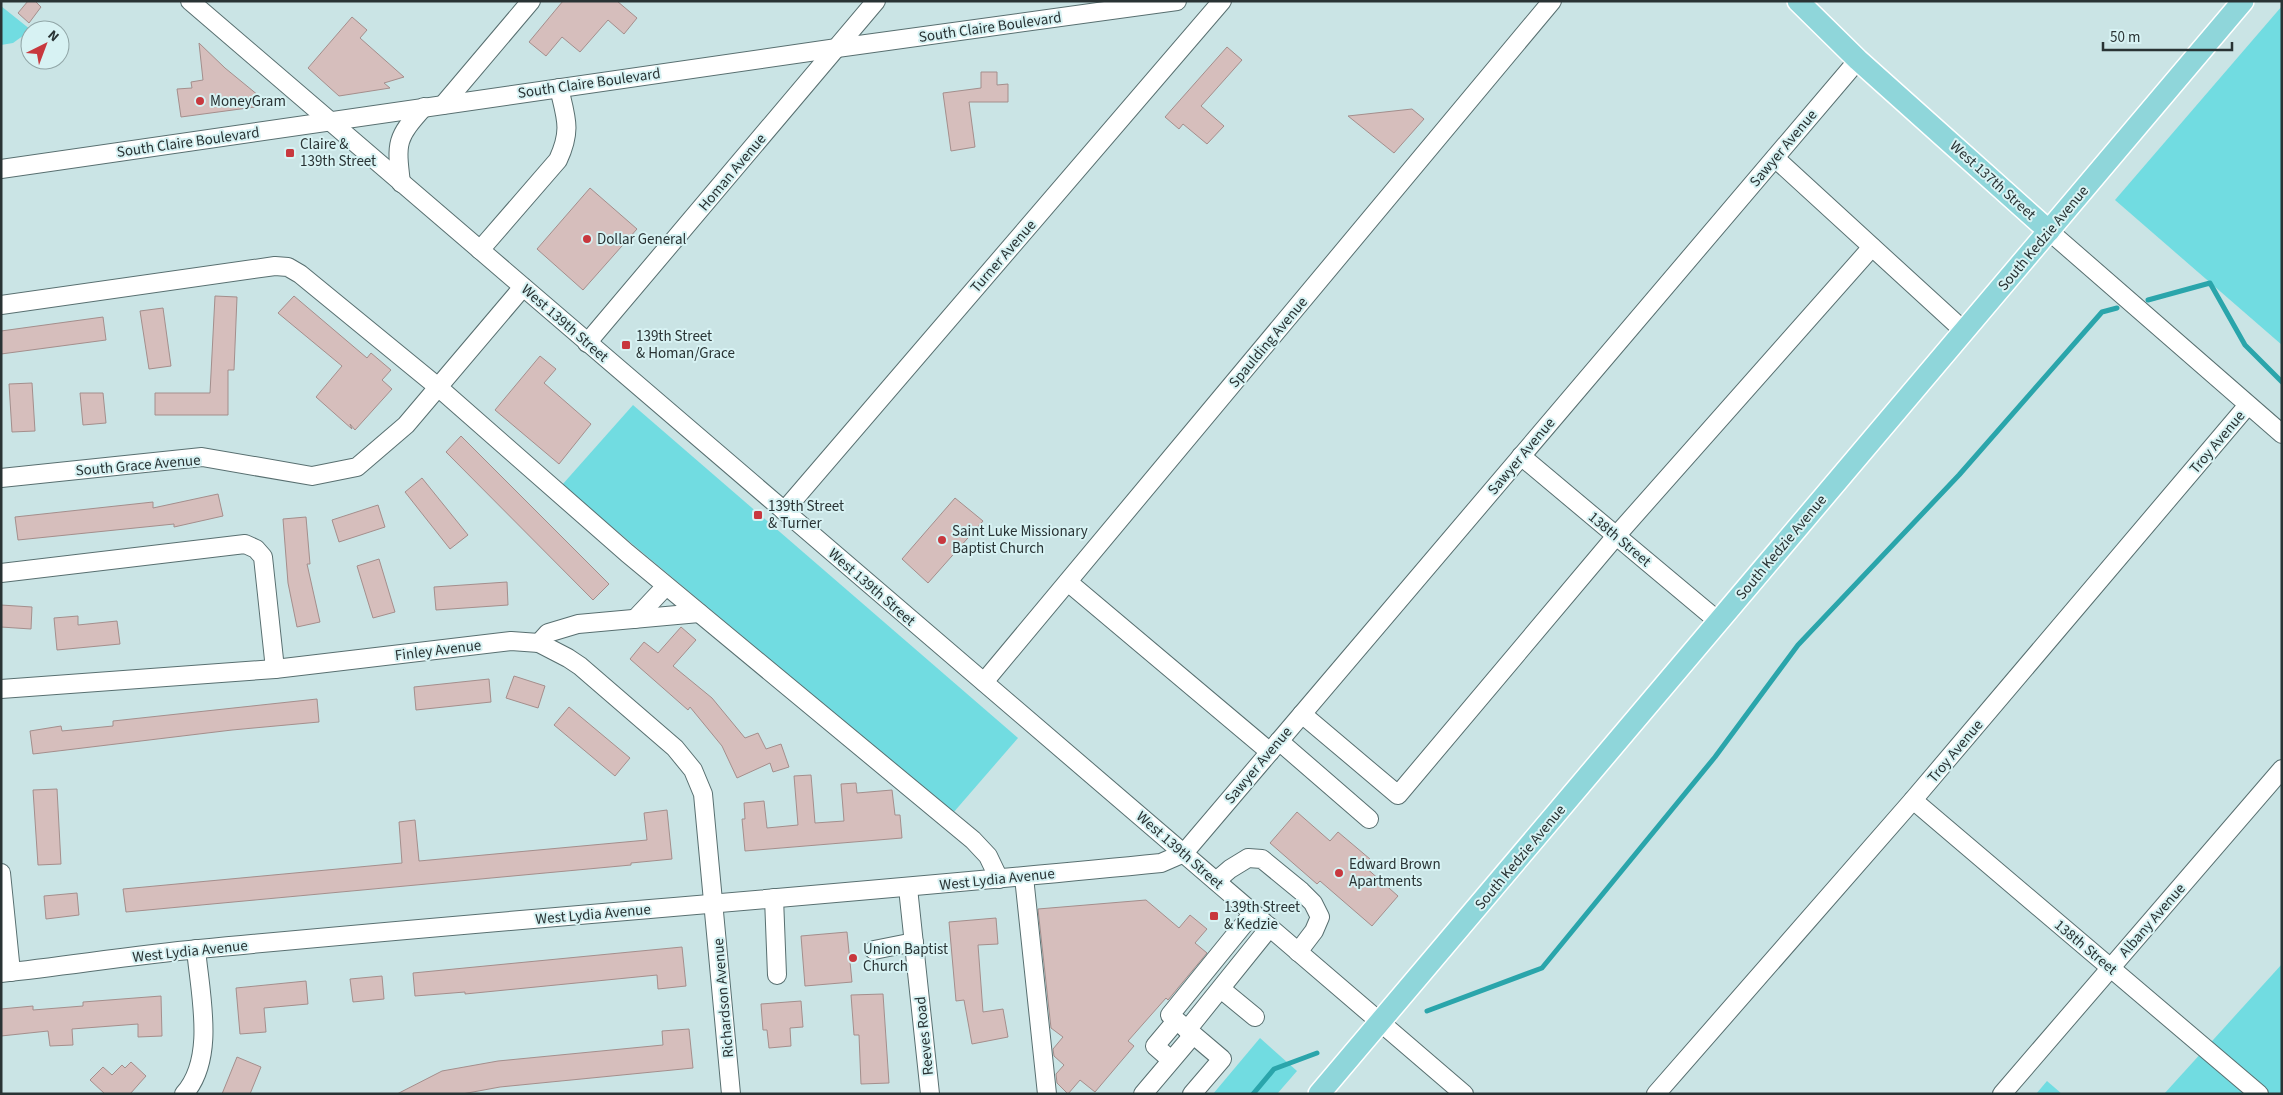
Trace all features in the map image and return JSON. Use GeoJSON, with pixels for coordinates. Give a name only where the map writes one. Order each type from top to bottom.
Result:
{"type":"FeatureCollection","features":[{"type":"Feature","properties":{"kind":"main road","name":"West 137th Street"},"geometry":{"type":"LineString","coordinates":[[1798,1],[1858,60],[2049,230]]}},
{"type":"Feature","properties":{"kind":"main road","name":"South Kedzie Avenue"},"geometry":{"type":"LineString","coordinates":[[1318,1094],[2243,1]]}},
{"type":"Feature","properties":{"kind":"street","name":"West 139th Street"},"geometry":{"type":"LineString","coordinates":[[190,1],[1464,1094]]}},
{"type":"Feature","properties":{"kind":"street"},"geometry":{"type":"LineString","coordinates":[[443,105],[530,1]]}},
{"type":"Feature","properties":{"kind":"street","name":"Homan Avenue"},"geometry":{"type":"LineString","coordinates":[[587,343],[876,1]]}},
{"type":"Feature","properties":{"kind":"street","name":"South Claire Boulevard"},"geometry":{"type":"LineString","coordinates":[[1,169],[837,48],[1177,1]]}},
{"type":"Feature","properties":{"kind":"street","name":"Turner Avenue"},"geometry":{"type":"LineString","coordinates":[[784,511],[1222,1]]}},
{"type":"Feature","properties":{"kind":"street","name":"Spaulding Avenue"},"geometry":{"type":"LineString","coordinates":[[984,682],[1552,1]]}},
{"type":"Feature","properties":{"kind":"street","name":"Sawyer Avenue"},"geometry":{"type":"LineString","coordinates":[[1184,853],[1858,60]]}},
{"type":"Feature","properties":{"kind":"street"},"geometry":{"type":"LineString","coordinates":[[480,250],[558,160],[566,142],[568,125],[560,88]]}},
{"type":"Feature","properties":{"kind":"street"},"geometry":{"type":"LineString","coordinates":[[401,183],[398,147],[402,134],[424,108]]}},
{"type":"Feature","properties":{"kind":"street"},"geometry":{"type":"LineString","coordinates":[[1775,158],[1964,331]]}},
{"type":"Feature","properties":{"kind":"street","name":"West 137th Street"},"geometry":{"type":"LineString","coordinates":[[2049,230],[2282,434]]}},
{"type":"Feature","properties":{"kind":"street"},"geometry":{"type":"LineString","coordinates":[[1302,714],[1398,795],[1616,536],[1872,247]]}},
{"type":"Feature","properties":{"kind":"street"},"geometry":{"type":"LineString","coordinates":[[1,305],[275,266],[288,267],[300,274],[438,386],[666,586],[973,840],[988,856],[999,879]]}},
{"type":"Feature","properties":{"kind":"street","name":"South Grace Avenue"},"geometry":{"type":"LineString","coordinates":[[1,478],[202,457],[312,476],[357,467],[406,425],[523,287]]}},
{"type":"Feature","properties":{"kind":"street","name":"Troy Avenue"},"geometry":{"type":"LineString","coordinates":[[1656,1094],[1913,800],[2248,405]]}},
{"type":"Feature","properties":{"kind":"street","name":"138th Street"},"geometry":{"type":"LineString","coordinates":[[1521,456],[1718,621]]}},
{"type":"Feature","properties":{"kind":"street"},"geometry":{"type":"LineString","coordinates":[[1,573],[245,544],[256,549],[263,557],[275,669]]}},
{"type":"Feature","properties":{"kind":"street"},"geometry":{"type":"LineString","coordinates":[[1068,582],[1274,747],[1369,819]]}},
{"type":"Feature","properties":{"kind":"street"},"geometry":{"type":"LineString","coordinates":[[635,618],[666,586]]}},
{"type":"Feature","properties":{"kind":"street"},"geometry":{"type":"LineString","coordinates":[[539,643],[548,633],[578,624],[699,613]]}},
{"type":"Feature","properties":{"kind":"street","name":"Finley Avenue"},"geometry":{"type":"LineString","coordinates":[[1,690],[275,669],[510,641],[539,643],[580,666],[675,748],[693,770],[703,794],[714,903]]}},
{"type":"Feature","properties":{"kind":"street","name":"Albany Avenue"},"geometry":{"type":"LineString","coordinates":[[2002,1094],[2282,769]]}},
{"type":"Feature","properties":{"kind":"street","name":"138th Street"},"geometry":{"type":"LineString","coordinates":[[1913,800],[2259,1094]]}},
{"type":"Feature","properties":{"kind":"street","name":"West Lydia Avenue"},"geometry":{"type":"LineString","coordinates":[[6,972],[196,950],[1024,877],[1161,863],[1184,853]]}},
{"type":"Feature","properties":{"kind":"street"},"geometry":{"type":"LineString","coordinates":[[1216,881],[1230,869],[1248,858],[1262,859],[1301,891],[1313,903],[1320,917],[1314,931],[1298,952]]}},
{"type":"Feature","properties":{"kind":"street"},"geometry":{"type":"LineString","coordinates":[[1,873],[6,972]]}},
{"type":"Feature","properties":{"kind":"street"},"geometry":{"type":"LineString","coordinates":[[1024,877],[1047,1094]]}},
{"type":"Feature","properties":{"kind":"street","name":"Reeves Road"},"geometry":{"type":"LineString","coordinates":[[908,888],[930,1094]]}},
{"type":"Feature","properties":{"kind":"street"},"geometry":{"type":"LineString","coordinates":[[774,898],[777,975]]}},
{"type":"Feature","properties":{"kind":"street","name":"Richardson Avenue"},"geometry":{"type":"LineString","coordinates":[[714,903],[731,1094]]}},
{"type":"Feature","properties":{"kind":"street"},"geometry":{"type":"LineString","coordinates":[[1143,1094],[1171,1060],[1182,1025],[1253,913]]}},
{"type":"Feature","properties":{"kind":"street"},"geometry":{"type":"LineString","coordinates":[[1182,1025],[1221,988],[1270,927]]}},
{"type":"Feature","properties":{"kind":"street"},"geometry":{"type":"LineString","coordinates":[[874,950],[914,942]]}},
{"type":"Feature","properties":{"kind":"street"},"geometry":{"type":"LineString","coordinates":[[184,1094],[192,1085],[205,1042],[196,950]]}},
{"type":"Feature","properties":{"kind":"street"},"geometry":{"type":"LineString","coordinates":[[1221,988],[1256,1017]]}},
{"type":"Feature","properties":{"kind":"street"},"geometry":{"type":"LineString","coordinates":[[1182,1025],[1222,1059],[1192,1094]]}},
{"type":"Feature","properties":{"kind":"shaded area"},"geometry":{"type":"Polygon","coordinates":[[[1,6],[20,21],[20,38],[13,43],[1,45],[1,6]]]}},
{"type":"Feature","properties":{"kind":"shaded area"},"geometry":{"type":"Polygon","coordinates":[[[2282,6],[2282,345],[2115,200],[2282,6]]]}},
{"type":"Feature","properties":{"kind":"shaded area"},"geometry":{"type":"Polygon","coordinates":[[[633,405],[1018,738],[953,813],[562,485],[633,405]]]}},
{"type":"Feature","properties":{"kind":"shaded area"},"geometry":{"type":"Polygon","coordinates":[[[2282,964],[2282,1094],[2164,1094],[2282,964]]]}},
{"type":"Feature","properties":{"kind":"shaded area"},"geometry":{"type":"Polygon","coordinates":[[[1260,1038],[1297,1071],[1277,1094],[1213,1094],[1260,1038]]]}},
{"type":"Feature","properties":{"kind":"shaded area"},"geometry":{"type":"Polygon","coordinates":[[[2047,1081],[2062,1094],[2036,1094],[2047,1081]]]}},
{"type":"Feature","properties":{"kind":"building"},"geometry":{"type":"Polygon","coordinates":[[[28,1],[35,1],[41,7],[31,20],[26,20],[18,13],[28,1]]]}},
{"type":"Feature","properties":{"kind":"building"},"geometry":{"type":"Polygon","coordinates":[[[563,1],[617,1],[637,18],[624,34],[608,20],[580,52],[562,37],[546,56],[529,42],[563,1]]]}},
{"type":"Feature","properties":{"kind":"building"},"geometry":{"type":"Polygon","coordinates":[[[352,17],[367,30],[360,38],[404,77],[384,83],[390,88],[339,96],[308,68],[352,17]]]}},
{"type":"Feature","properties":{"kind":"building"},"geometry":{"type":"Polygon","coordinates":[[[199,43],[225,68],[270,105],[181,117],[177,89],[192,88],[191,82],[203,80],[199,43]]]}},
{"type":"Feature","properties":{"kind":"building"},"geometry":{"type":"Polygon","coordinates":[[[1227,47],[1242,60],[1201,106],[1224,126],[1207,144],[1183,124],[1179,129],[1165,117],[1227,47]]]}},
{"type":"Feature","properties":{"kind":"building"},"geometry":{"type":"Polygon","coordinates":[[[981,72],[997,72],[997,85],[1008,84],[1008,102],[969,102],[975,147],[951,151],[943,93],[981,88],[981,72]]]}},
{"type":"Feature","properties":{"kind":"building"},"geometry":{"type":"Polygon","coordinates":[[[1412,109],[1424,119],[1394,153],[1348,116],[1412,109]]]}},
{"type":"Feature","properties":{"kind":"building","name":"Dollar General"},"geometry":{"type":"Polygon","coordinates":[[[590,188],[637,229],[583,290],[537,249],[590,188]]]}},
{"type":"Feature","properties":{"kind":"building"},"geometry":{"type":"Polygon","coordinates":[[[215,296],[237,297],[234,370],[228,370],[228,415],[155,415],[155,393],[210,393],[215,296]]]}},
{"type":"Feature","properties":{"kind":"building"},"geometry":{"type":"Polygon","coordinates":[[[294,296],[367,358],[371,353],[391,370],[382,380],[392,389],[355,430],[316,397],[342,366],[278,313],[294,296]]]}},
{"type":"Feature","properties":{"kind":"building"},"geometry":{"type":"Polygon","coordinates":[[[163,308],[171,366],[149,369],[140,311],[163,308]]]}},
{"type":"Feature","properties":{"kind":"building"},"geometry":{"type":"Polygon","coordinates":[[[103,317],[106,340],[1,354],[1,331],[103,317]]]}},
{"type":"Feature","properties":{"kind":"building"},"geometry":{"type":"Polygon","coordinates":[[[540,356],[556,369],[544,383],[591,424],[559,464],[495,410],[540,356]]]}},
{"type":"Feature","properties":{"kind":"building"},"geometry":{"type":"Polygon","coordinates":[[[32,383],[35,431],[12,432],[9,384],[32,383]]]}},
{"type":"Feature","properties":{"kind":"building"},"geometry":{"type":"Polygon","coordinates":[[[80,393],[103,393],[106,423],[83,425],[80,393]]]}},
{"type":"Feature","properties":{"kind":"building"},"geometry":{"type":"Polygon","coordinates":[[[461,436],[609,584],[593,600],[446,452],[461,436]]]}},
{"type":"Feature","properties":{"kind":"building"},"geometry":{"type":"Polygon","coordinates":[[[422,478],[468,535],[450,549],[405,492],[422,478]]]}},
{"type":"Feature","properties":{"kind":"building"},"geometry":{"type":"Polygon","coordinates":[[[218,494],[223,516],[174,527],[174,524],[18,540],[15,517],[153,502],[153,508],[218,494]]]}},
{"type":"Feature","properties":{"kind":"building","name":"Saint Luke Missionary Baptist Church"},"geometry":{"type":"Polygon","coordinates":[[[955,498],[983,521],[928,583],[902,559],[955,498]]]}},
{"type":"Feature","properties":{"kind":"building"},"geometry":{"type":"Polygon","coordinates":[[[378,505],[385,527],[339,542],[332,520],[378,505]]]}},
{"type":"Feature","properties":{"kind":"building"},"geometry":{"type":"Polygon","coordinates":[[[306,517],[310,564],[307,564],[320,622],[297,627],[288,583],[283,519],[306,517]]]}},
{"type":"Feature","properties":{"kind":"building"},"geometry":{"type":"Polygon","coordinates":[[[379,559],[395,612],[373,618],[357,566],[379,559]]]}},
{"type":"Feature","properties":{"kind":"building"},"geometry":{"type":"Polygon","coordinates":[[[507,582],[508,605],[436,610],[434,587],[507,582]]]}},
{"type":"Feature","properties":{"kind":"building"},"geometry":{"type":"Polygon","coordinates":[[[1,605],[32,607],[31,629],[1,627],[1,605]]]}},
{"type":"Feature","properties":{"kind":"building"},"geometry":{"type":"Polygon","coordinates":[[[78,616],[78,625],[117,621],[120,644],[57,650],[54,618],[78,616]]]}},
{"type":"Feature","properties":{"kind":"building"},"geometry":{"type":"Polygon","coordinates":[[[681,627],[696,640],[673,666],[712,698],[745,738],[758,733],[766,749],[781,744],[789,767],[773,772],[770,763],[737,778],[722,746],[690,707],[688,710],[630,659],[644,642],[658,653],[681,627]]]}},
{"type":"Feature","properties":{"kind":"building"},"geometry":{"type":"Polygon","coordinates":[[[514,676],[545,686],[538,708],[506,698],[514,676]]]}},
{"type":"Feature","properties":{"kind":"building"},"geometry":{"type":"Polygon","coordinates":[[[489,679],[491,702],[416,710],[414,687],[489,679]]]}},
{"type":"Feature","properties":{"kind":"building"},"geometry":{"type":"Polygon","coordinates":[[[317,699],[319,722],[232,730],[33,754],[30,731],[61,726],[62,731],[113,726],[113,721],[317,699]]]}},
{"type":"Feature","properties":{"kind":"building"},"geometry":{"type":"Polygon","coordinates":[[[569,707],[630,758],[615,776],[554,725],[569,707]]]}},
{"type":"Feature","properties":{"kind":"building"},"geometry":{"type":"Polygon","coordinates":[[[811,775],[815,823],[844,821],[841,784],[856,783],[857,793],[892,790],[895,815],[900,815],[902,838],[745,851],[742,819],[745,819],[744,803],[764,801],[767,828],[798,825],[794,776],[811,775]]]}},
{"type":"Feature","properties":{"kind":"building"},"geometry":{"type":"Polygon","coordinates":[[[57,789],[61,864],[38,865],[33,790],[57,789]]]}},
{"type":"Feature","properties":{"kind":"building"},"geometry":{"type":"Polygon","coordinates":[[[667,810],[672,859],[631,863],[631,865],[126,912],[123,889],[402,863],[399,822],[415,820],[419,861],[647,840],[644,813],[667,810]]]}},
{"type":"Feature","properties":{"kind":"building","name":"Edward Brown Apartments"},"geometry":{"type":"Polygon","coordinates":[[[1297,812],[1330,841],[1338,832],[1370,859],[1364,866],[1398,896],[1372,926],[1320,881],[1317,884],[1270,843],[1297,812]]]}},
{"type":"Feature","properties":{"kind":"building"},"geometry":{"type":"Polygon","coordinates":[[[77,893],[79,915],[46,919],[44,896],[77,893]]]}},
{"type":"Feature","properties":{"kind":"building"},"geometry":{"type":"Polygon","coordinates":[[[1146,900],[1179,928],[1190,915],[1207,929],[1195,943],[1207,953],[1168,1000],[1166,998],[1128,1041],[1134,1046],[1095,1092],[1080,1080],[1068,1094],[1057,1083],[1056,1074],[1064,1065],[1054,1056],[1053,1049],[1063,1037],[1051,1028],[1038,909],[1146,900]]]}},
{"type":"Feature","properties":{"kind":"building"},"geometry":{"type":"Polygon","coordinates":[[[996,918],[998,944],[978,945],[983,1012],[1003,1009],[1008,1037],[972,1044],[964,1000],[956,1001],[949,922],[996,918]]]}},
{"type":"Feature","properties":{"kind":"building"},"geometry":{"type":"Polygon","coordinates":[[[847,932],[852,982],[805,986],[801,936],[847,932]]]}},
{"type":"Feature","properties":{"kind":"building"},"geometry":{"type":"Polygon","coordinates":[[[682,947],[686,986],[658,989],[657,975],[465,994],[465,992],[415,996],[413,973],[682,947]]]}},
{"type":"Feature","properties":{"kind":"building"},"geometry":{"type":"Polygon","coordinates":[[[382,976],[384,999],[353,1002],[350,979],[382,976]]]}},
{"type":"Feature","properties":{"kind":"building"},"geometry":{"type":"Polygon","coordinates":[[[306,981],[308,1004],[264,1008],[266,1032],[240,1034],[236,988],[306,981]]]}},
{"type":"Feature","properties":{"kind":"building"},"geometry":{"type":"Polygon","coordinates":[[[883,994],[889,1083],[861,1084],[859,1035],[854,1035],[851,995],[883,994]]]}},
{"type":"Feature","properties":{"kind":"building"},"geometry":{"type":"Polygon","coordinates":[[[161,996],[162,1036],[138,1037],[138,1024],[72,1029],[73,1045],[50,1046],[48,1031],[1,1036],[1,1009],[33,1006],[33,1010],[83,1006],[83,1002],[161,996]]]}},
{"type":"Feature","properties":{"kind":"building"},"geometry":{"type":"Polygon","coordinates":[[[801,1001],[803,1027],[790,1028],[791,1046],[769,1048],[767,1030],[763,1030],[761,1004],[801,1001]]]}},
{"type":"Feature","properties":{"kind":"building"},"geometry":{"type":"Polygon","coordinates":[[[689,1029],[693,1068],[500,1087],[462,1094],[397,1094],[442,1071],[498,1061],[663,1045],[662,1031],[689,1029]]]}},
{"type":"Feature","properties":{"kind":"building"},"geometry":{"type":"Polygon","coordinates":[[[237,1057],[261,1067],[250,1094],[222,1094],[237,1057]]]}},
{"type":"Feature","properties":{"kind":"building"},"geometry":{"type":"Polygon","coordinates":[[[131,1062],[146,1076],[130,1094],[105,1094],[90,1080],[103,1067],[112,1075],[122,1065],[125,1068],[131,1062]]]}},
{"type":"Feature","properties":{"kind":"waterway"},"geometry":{"type":"LineString","coordinates":[[2148,300],[2210,283],[2245,345],[2282,382]]}},
{"type":"Feature","properties":{"kind":"waterway"},"geometry":{"type":"LineString","coordinates":[[1427,1011],[1542,968],[1715,757],[1798,645],[1959,475],[2102,312],[2117,308]]}},
{"type":"Feature","properties":{"kind":"waterway"},"geometry":{"type":"LineString","coordinates":[[1253,1094],[1274,1069],[1317,1053]]}},
{"type":"Feature","properties":{"kind":"place","name":"MoneyGram"},"geometry":{"type":"Point","coordinates":[200,101]}},
{"type":"Feature","properties":{"kind":"place","name":"Claire & 139th Street"},"geometry":{"type":"Point","coordinates":[290,153]}},
{"type":"Feature","properties":{"kind":"place","name":"Dollar General"},"geometry":{"type":"Point","coordinates":[587,239]}},
{"type":"Feature","properties":{"kind":"place","name":"139th Street & Homan/Grace"},"geometry":{"type":"Point","coordinates":[626,345]}},
{"type":"Feature","properties":{"kind":"place","name":"139th Street & Turner"},"geometry":{"type":"Point","coordinates":[758,515]}},
{"type":"Feature","properties":{"kind":"place","name":"Saint Luke Missionary Baptist Church"},"geometry":{"type":"Point","coordinates":[942,540]}},
{"type":"Feature","properties":{"kind":"place","name":"Edward Brown Apartments"},"geometry":{"type":"Point","coordinates":[1339,873]}},
{"type":"Feature","properties":{"kind":"place","name":"139th Street & Kedzie"},"geometry":{"type":"Point","coordinates":[1214,916]}},
{"type":"Feature","properties":{"kind":"place","name":"Union Baptist Church"},"geometry":{"type":"Point","coordinates":[853,958]}}]}
